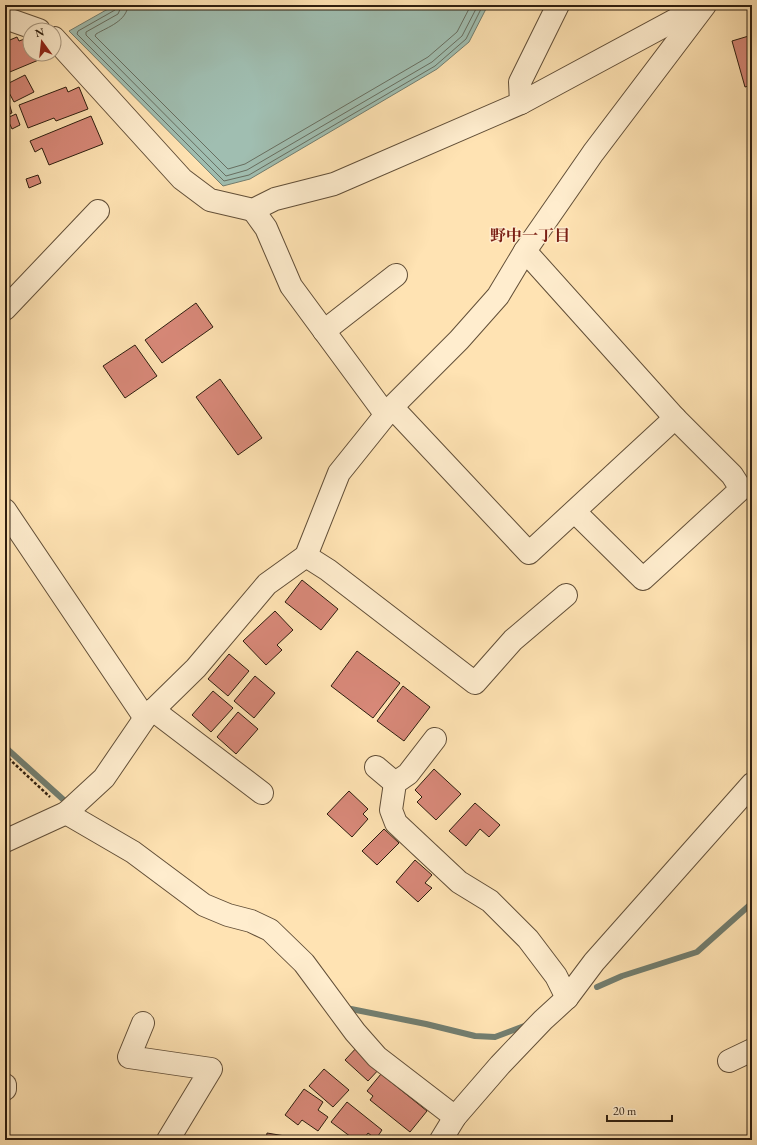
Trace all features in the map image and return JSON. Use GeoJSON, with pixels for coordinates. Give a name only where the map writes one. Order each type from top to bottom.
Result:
{"type":"FeatureCollection","features":[{"type":"Feature","properties":{"kind":"street"},"geometry":{"type":"LineString","coordinates":[[521,103],[520,82],[558,5]]}},
{"type":"Feature","properties":{"kind":"street"},"geometry":{"type":"LineString","coordinates":[[62,47],[182,179],[210,200],[253,210],[275,199],[334,184],[521,103],[704,5]]}},
{"type":"Feature","properties":{"kind":"street"},"geometry":{"type":"LineString","coordinates":[[5,841],[66,813],[104,778],[149,714],[196,668],[267,584],[306,556],[340,473],[389,411],[459,340],[498,296],[525,251],[593,153],[704,5]]}},
{"type":"Feature","properties":{"kind":"street"},"geometry":{"type":"LineString","coordinates":[[5,18],[22,24]]}},
{"type":"Feature","properties":{"kind":"street"},"geometry":{"type":"LineString","coordinates":[[253,210],[266,228],[291,286],[324,331],[389,411],[529,553],[675,418]]}},
{"type":"Feature","properties":{"kind":"street"},"geometry":{"type":"LineString","coordinates":[[5,309],[98,211]]}},
{"type":"Feature","properties":{"kind":"street"},"geometry":{"type":"LineString","coordinates":[[525,251],[675,418],[732,475],[741,489],[643,579],[575,512]]}},
{"type":"Feature","properties":{"kind":"street"},"geometry":{"type":"LineString","coordinates":[[324,331],[396,275]]}},
{"type":"Feature","properties":{"kind":"street"},"geometry":{"type":"LineString","coordinates":[[5,510],[149,714],[262,793]]}},
{"type":"Feature","properties":{"kind":"street"},"geometry":{"type":"LineString","coordinates":[[306,556],[328,570],[475,683],[513,640],[566,595]]}},
{"type":"Feature","properties":{"kind":"street"},"geometry":{"type":"LineString","coordinates":[[435,739],[408,774],[395,783],[391,810],[396,823],[459,882],[490,901],[532,945],[556,976],[567,998]]}},
{"type":"Feature","properties":{"kind":"street"},"geometry":{"type":"LineString","coordinates":[[376,767],[395,783]]}},
{"type":"Feature","properties":{"kind":"street"},"geometry":{"type":"LineString","coordinates":[[441,1140],[456,1118],[506,1060],[543,1020],[567,998],[594,962],[752,784]]}},
{"type":"Feature","properties":{"kind":"street"},"geometry":{"type":"LineString","coordinates":[[66,813],[134,852],[204,905],[228,915],[251,921],[270,930],[304,962],[355,1032],[377,1057],[456,1118]]}},
{"type":"Feature","properties":{"kind":"street"},"geometry":{"type":"LineString","coordinates":[[143,1023],[129,1056],[211,1069],[168,1140]]}},
{"type":"Feature","properties":{"kind":"street"},"geometry":{"type":"LineString","coordinates":[[729,1061],[752,1050]]}},
{"type":"Feature","properties":{"kind":"path"},"geometry":{"type":"LineString","coordinates":[[5,755],[66,813]]}},
{"type":"Feature","properties":{"kind":"water"},"geometry":{"type":"Polygon","coordinates":[[[115,5],[488,5],[469,42],[437,69],[250,179],[223,186],[69,31],[115,5]]]}},
{"type":"Feature","properties":{"kind":"building"},"geometry":{"type":"Polygon","coordinates":[[[752,35],[752,85],[745,87],[732,41],[752,35]]]}},
{"type":"Feature","properties":{"kind":"building"},"geometry":{"type":"Polygon","coordinates":[[[17,37],[19,41],[22,40],[22,62],[34,62],[5,74],[5,42],[17,37]]]}},
{"type":"Feature","properties":{"kind":"building"},"geometry":{"type":"Polygon","coordinates":[[[25,75],[34,92],[14,102],[5,85],[25,75]]]}},
{"type":"Feature","properties":{"kind":"building"},"geometry":{"type":"Polygon","coordinates":[[[66,87],[68,92],[79,87],[88,109],[56,121],[54,118],[28,128],[19,105],[66,87]]]}},
{"type":"Feature","properties":{"kind":"building"},"geometry":{"type":"Polygon","coordinates":[[[5,90],[12,113],[5,115],[5,90]]]}},
{"type":"Feature","properties":{"kind":"building"},"geometry":{"type":"Polygon","coordinates":[[[16,114],[20,125],[12,129],[7,118],[16,114]]]}},
{"type":"Feature","properties":{"kind":"building"},"geometry":{"type":"Polygon","coordinates":[[[91,116],[103,144],[49,165],[42,148],[35,152],[30,141],[91,116]]]}},
{"type":"Feature","properties":{"kind":"building"},"geometry":{"type":"Polygon","coordinates":[[[38,175],[41,183],[29,188],[26,179],[38,175]]]}},
{"type":"Feature","properties":{"kind":"building"},"geometry":{"type":"Polygon","coordinates":[[[196,303],[213,327],[162,363],[145,340],[196,303]]]}},
{"type":"Feature","properties":{"kind":"building"},"geometry":{"type":"Polygon","coordinates":[[[135,345],[157,376],[125,398],[103,366],[135,345]]]}},
{"type":"Feature","properties":{"kind":"building"},"geometry":{"type":"Polygon","coordinates":[[[220,379],[262,438],[238,455],[196,397],[220,379]]]}},
{"type":"Feature","properties":{"kind":"building"},"geometry":{"type":"Polygon","coordinates":[[[302,580],[338,609],[321,630],[285,602],[302,580]]]}},
{"type":"Feature","properties":{"kind":"building"},"geometry":{"type":"Polygon","coordinates":[[[275,611],[293,630],[277,645],[282,650],[266,665],[243,641],[275,611]]]}},
{"type":"Feature","properties":{"kind":"building"},"geometry":{"type":"Polygon","coordinates":[[[357,651],[400,683],[373,718],[331,686],[357,651]]]}},
{"type":"Feature","properties":{"kind":"building"},"geometry":{"type":"Polygon","coordinates":[[[229,654],[249,671],[228,696],[208,679],[229,654]]]}},
{"type":"Feature","properties":{"kind":"building"},"geometry":{"type":"Polygon","coordinates":[[[255,676],[275,693],[254,718],[234,701],[255,676]]]}},
{"type":"Feature","properties":{"kind":"building"},"geometry":{"type":"Polygon","coordinates":[[[403,686],[430,707],[404,741],[377,721],[403,686]]]}},
{"type":"Feature","properties":{"kind":"building"},"geometry":{"type":"Polygon","coordinates":[[[213,691],[233,708],[211,732],[192,715],[213,691]]]}},
{"type":"Feature","properties":{"kind":"building"},"geometry":{"type":"Polygon","coordinates":[[[238,712],[258,729],[236,754],[217,737],[238,712]]]}},
{"type":"Feature","properties":{"kind":"building"},"geometry":{"type":"Polygon","coordinates":[[[434,769],[461,794],[436,820],[417,802],[422,797],[415,790],[434,769]]]}},
{"type":"Feature","properties":{"kind":"building"},"geometry":{"type":"Polygon","coordinates":[[[349,791],[368,809],[363,814],[368,819],[352,837],[327,814],[349,791]]]}},
{"type":"Feature","properties":{"kind":"building"},"geometry":{"type":"Polygon","coordinates":[[[475,803],[500,825],[489,837],[480,829],[466,846],[449,831],[475,803]]]}},
{"type":"Feature","properties":{"kind":"building"},"geometry":{"type":"Polygon","coordinates":[[[384,829],[399,843],[377,865],[362,851],[384,829]]]}},
{"type":"Feature","properties":{"kind":"building"},"geometry":{"type":"Polygon","coordinates":[[[415,860],[432,875],[425,883],[432,888],[418,902],[396,882],[415,860]]]}},
{"type":"Feature","properties":{"kind":"building"},"geometry":{"type":"Polygon","coordinates":[[[359,1045],[382,1066],[368,1081],[345,1060],[359,1045]]]}},
{"type":"Feature","properties":{"kind":"building"},"geometry":{"type":"Polygon","coordinates":[[[324,1069],[349,1090],[333,1107],[309,1086],[324,1069]]]}},
{"type":"Feature","properties":{"kind":"building"},"geometry":{"type":"Polygon","coordinates":[[[381,1074],[427,1111],[410,1132],[370,1100],[373,1096],[367,1091],[381,1074]]]}},
{"type":"Feature","properties":{"kind":"building"},"geometry":{"type":"Polygon","coordinates":[[[304,1089],[323,1102],[318,1110],[328,1117],[318,1131],[302,1120],[298,1125],[285,1115],[304,1089]]]}},
{"type":"Feature","properties":{"kind":"building"},"geometry":{"type":"Polygon","coordinates":[[[347,1102],[382,1130],[376,1139],[368,1133],[363,1140],[355,1140],[331,1122],[347,1102]]]}},
{"type":"Feature","properties":{"kind":"building"},"geometry":{"type":"Polygon","coordinates":[[[267,1133],[285,1136],[285,1140],[266,1140],[267,1133]]]}},
{"type":"Feature","properties":{"kind":"waterway"},"geometry":{"type":"LineString","coordinates":[[5,747],[66,802]]}},
{"type":"Feature","properties":{"kind":"waterway"},"geometry":{"type":"LineString","coordinates":[[597,987],[622,976],[697,952],[752,903]]}},
{"type":"Feature","properties":{"kind":"waterway"},"geometry":{"type":"LineString","coordinates":[[346,1008],[426,1024],[475,1036],[495,1037],[527,1025]]}},
{"type":"Feature","properties":{"kind":"district","name":"野中一丁目"},"geometry":{"type":"Point","coordinates":[530,235]}}]}
